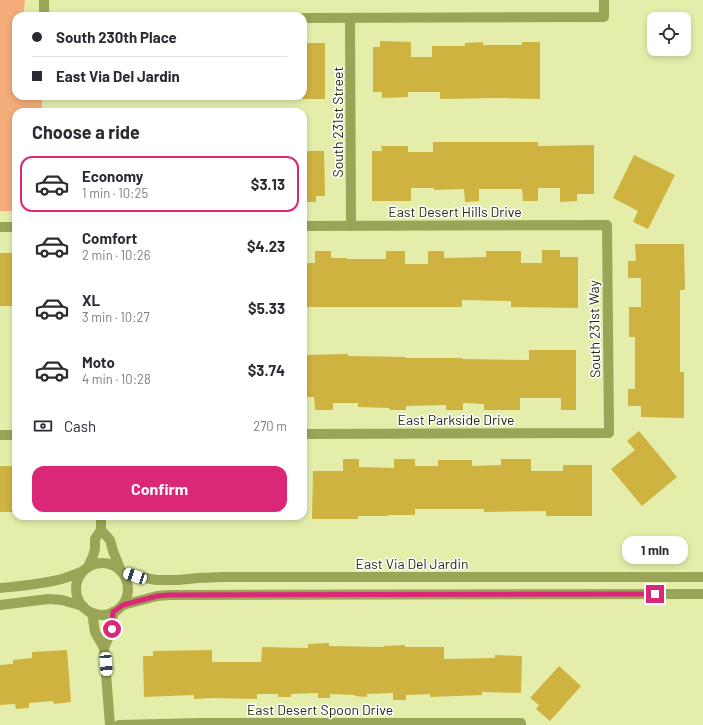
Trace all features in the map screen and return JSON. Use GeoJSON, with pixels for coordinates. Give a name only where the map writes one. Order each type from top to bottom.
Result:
{"type":"FeatureCollection","features":[{"type":"Feature","properties":{"kind":"street"},"geometry":{"type":"LineString","coordinates":[[44,0],[44,12]]}},
{"type":"Feature","properties":{"kind":"street"},"geometry":{"type":"LineString","coordinates":[[307,18],[604,17],[604,0]]}},
{"type":"Feature","properties":{"kind":"street","name":"South 231st Street"},"geometry":{"type":"LineString","coordinates":[[350,18],[351,226]]}},
{"type":"Feature","properties":{"kind":"street","name":"East Desert Hills Drive"},"geometry":{"type":"LineString","coordinates":[[307,226],[607,225]]}},
{"type":"Feature","properties":{"kind":"street","name":"South 231st Way"},"geometry":{"type":"LineString","coordinates":[[607,225],[609,433]]}},
{"type":"Feature","properties":{"kind":"street"},"geometry":{"type":"LineString","coordinates":[[0,227],[12,227]]}},
{"type":"Feature","properties":{"kind":"street","name":"East Parkside Drive"},"geometry":{"type":"LineString","coordinates":[[307,434],[609,433]]}},
{"type":"Feature","properties":{"kind":"street"},"geometry":{"type":"LineString","coordinates":[[0,435],[12,435]]}},
{"type":"Feature","properties":{"kind":"street"},"geometry":{"type":"LineString","coordinates":[[101,520],[101,530],[95,539],[93,556],[76,585],[78,600],[92,613],[99,615],[113,612],[123,605],[157,596],[169,595],[703,594]]}},
{"type":"Feature","properties":{"kind":"street"},"geometry":{"type":"LineString","coordinates":[[101,530],[110,540],[113,551],[126,578],[128,592],[123,605]]}},
{"type":"Feature","properties":{"kind":"street"},"geometry":{"type":"LineString","coordinates":[[0,588],[59,580],[95,564],[102,563],[116,567],[122,572]]}},
{"type":"Feature","properties":{"kind":"street","name":"East Via Del Jardin"},"geometry":{"type":"LineString","coordinates":[[122,572],[150,579],[170,580],[198,578],[703,577]]}},
{"type":"Feature","properties":{"kind":"street"},"geometry":{"type":"LineString","coordinates":[[0,605],[48,599],[62,600],[83,606]]}},
{"type":"Feature","properties":{"kind":"street"},"geometry":{"type":"LineString","coordinates":[[104,648],[112,629],[113,612]]}},
{"type":"Feature","properties":{"kind":"street"},"geometry":{"type":"LineString","coordinates":[[92,613],[95,632],[104,648],[110,725]]}},
{"type":"Feature","properties":{"kind":"street","name":"East Desert Spoon Drive"},"geometry":{"type":"LineString","coordinates":[[119,725],[201,723],[521,724]]}},
{"type":"Feature","properties":{"kind":"shaded area"},"geometry":{"type":"Polygon","coordinates":[[[0,0],[25,0],[25,12],[12,12],[12,100],[42,100],[42,108],[12,108],[12,211],[0,211],[0,0]]]}},
{"type":"Feature","properties":{"kind":"building"},"geometry":{"type":"Polygon","coordinates":[[[380,41],[411,42],[411,57],[432,57],[432,46],[465,46],[465,43],[483,42],[483,45],[522,45],[522,42],[540,42],[540,99],[440,99],[440,92],[408,92],[408,97],[382,98],[382,92],[373,92],[373,47],[380,47],[380,41]]]}},
{"type":"Feature","properties":{"kind":"building"},"geometry":{"type":"Polygon","coordinates":[[[307,43],[325,43],[325,99],[307,99],[307,43]]]}},
{"type":"Feature","properties":{"kind":"building"},"geometry":{"type":"Polygon","coordinates":[[[433,142],[538,142],[538,146],[594,145],[594,194],[577,194],[577,201],[560,202],[560,188],[538,188],[538,201],[523,201],[522,189],[479,189],[479,201],[465,202],[464,189],[434,190],[434,188],[411,188],[411,201],[372,201],[372,151],[382,151],[381,146],[408,146],[408,152],[433,152],[433,142]]]}},
{"type":"Feature","properties":{"kind":"building"},"geometry":{"type":"Polygon","coordinates":[[[307,151],[324,151],[325,196],[316,196],[316,202],[307,202],[307,151]]]}},
{"type":"Feature","properties":{"kind":"building"},"geometry":{"type":"Polygon","coordinates":[[[634,155],[675,175],[648,229],[633,222],[638,211],[613,198],[634,155]]]}},
{"type":"Feature","properties":{"kind":"building"},"geometry":{"type":"Polygon","coordinates":[[[635,244],[684,244],[685,290],[680,290],[680,372],[684,372],[684,418],[641,417],[641,406],[628,406],[628,389],[635,389],[635,337],[629,337],[629,307],[641,307],[641,278],[628,278],[628,261],[636,261],[635,244]]]}},
{"type":"Feature","properties":{"kind":"building"},"geometry":{"type":"Polygon","coordinates":[[[542,250],[560,250],[560,257],[578,257],[578,308],[511,307],[511,301],[462,300],[462,307],[307,307],[307,263],[315,263],[315,251],[331,251],[331,258],[386,259],[386,251],[405,251],[405,264],[428,264],[428,251],[444,251],[444,258],[486,257],[486,251],[521,251],[521,263],[542,263],[542,250]]]}},
{"type":"Feature","properties":{"kind":"building"},"geometry":{"type":"Polygon","coordinates":[[[0,253],[12,253],[12,306],[0,306],[0,253]]]}},
{"type":"Feature","properties":{"kind":"building"},"geometry":{"type":"Polygon","coordinates":[[[529,350],[576,350],[576,410],[561,410],[561,398],[520,398],[520,410],[484,410],[484,404],[463,403],[463,410],[446,410],[446,405],[406,406],[406,410],[389,410],[390,408],[358,407],[358,403],[333,403],[333,410],[315,410],[314,397],[307,397],[307,355],[348,354],[348,356],[406,358],[529,360],[529,350]]]}},
{"type":"Feature","properties":{"kind":"building"},"geometry":{"type":"Polygon","coordinates":[[[639,431],[677,477],[642,506],[611,469],[635,450],[627,441],[639,431]]]}},
{"type":"Feature","properties":{"kind":"building"},"geometry":{"type":"Polygon","coordinates":[[[343,459],[359,459],[359,467],[394,468],[394,459],[415,459],[415,466],[438,466],[438,460],[472,460],[472,466],[501,465],[501,459],[531,459],[531,471],[563,471],[563,465],[592,465],[592,516],[546,516],[546,511],[484,512],[484,509],[415,509],[415,515],[358,516],[358,519],[312,519],[313,471],[343,471],[343,459]]]}},
{"type":"Feature","properties":{"kind":"building"},"geometry":{"type":"Polygon","coordinates":[[[0,466],[12,466],[12,512],[0,512],[0,466]]]}},
{"type":"Feature","properties":{"kind":"building"},"geometry":{"type":"Polygon","coordinates":[[[329,643],[329,646],[384,647],[405,645],[405,647],[444,647],[444,659],[495,658],[495,655],[522,656],[521,693],[482,692],[482,695],[430,697],[430,694],[406,695],[406,700],[393,700],[393,693],[367,694],[367,697],[330,694],[330,698],[318,698],[318,693],[291,694],[291,697],[278,697],[278,694],[257,694],[257,699],[194,699],[194,695],[144,697],[143,656],[153,656],[153,651],[212,650],[212,662],[261,662],[262,647],[308,648],[308,644],[329,643]]]}},
{"type":"Feature","properties":{"kind":"building"},"geometry":{"type":"Polygon","coordinates":[[[67,650],[71,702],[54,704],[53,701],[29,703],[29,708],[16,709],[15,704],[0,705],[0,665],[13,664],[13,660],[32,658],[32,652],[67,650]]]}},
{"type":"Feature","properties":{"kind":"building"},"geometry":{"type":"Polygon","coordinates":[[[559,666],[581,686],[550,721],[536,709],[539,705],[530,698],[559,666]]]}},
{"type":"Feature","properties":{"kind":"route"},"geometry":{"type":"LineString","coordinates":[[112,629],[113,612],[123,605],[157,596],[169,595],[655,594]]}}]}
